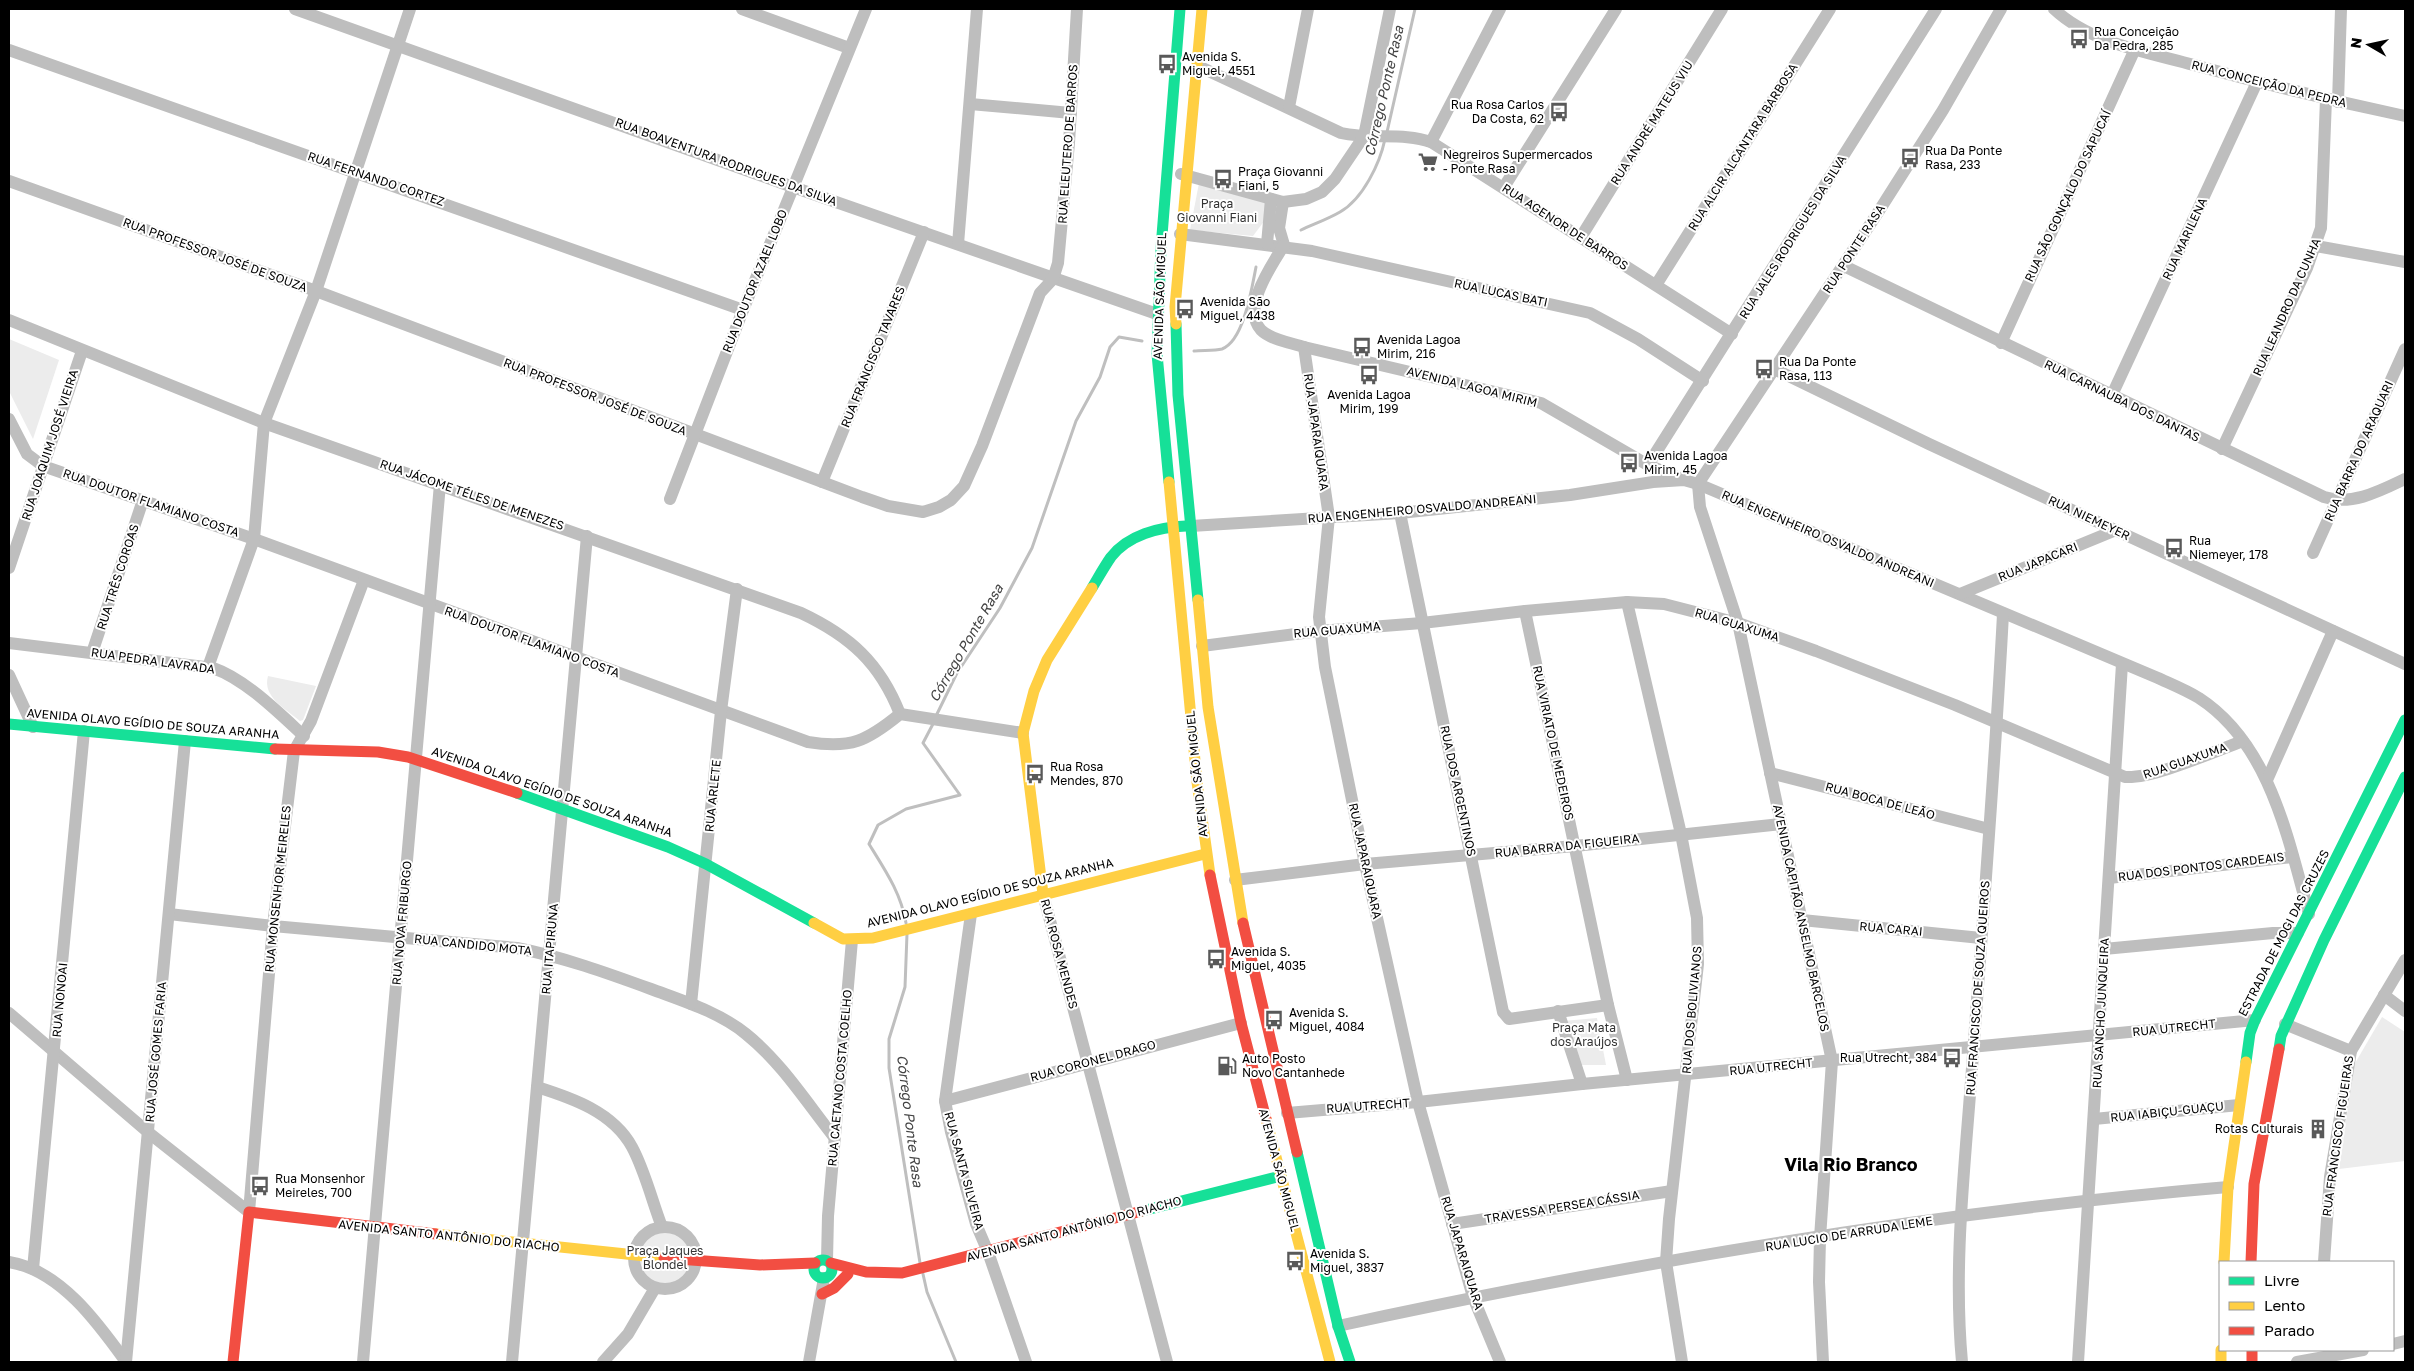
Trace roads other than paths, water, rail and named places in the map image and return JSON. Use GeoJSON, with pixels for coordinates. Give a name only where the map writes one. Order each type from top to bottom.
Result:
{"type":"FeatureCollection","features":[{"type":"Feature","properties":{"kind":"main road","name":"AVENIDA SÃO MIGUEL"},"geometry":{"type":"LineString","coordinates":[[1180,9],[1157,314],[1158,364],[1172,526],[1205,854],[1241,1022],[1330,1362]]}},
{"type":"Feature","properties":{"kind":"main road","name":"AVENIDA SÃO MIGUEL"},"geometry":{"type":"LineString","coordinates":[[1202,9],[1188,174],[1180,234],[1175,307],[1176,357],[1208,707],[1239,907],[1338,1326],[1350,1362]]}},
{"type":"Feature","properties":{"kind":"main road","name":"RUA ROSA MENDES"},"geometry":{"type":"LineString","coordinates":[[1043,894],[1023,733],[1034,691],[1047,660],[1104,566],[1119,548],[1147,532],[1172,526],[1191,526]]}},
{"type":"Feature","properties":{"kind":"main road","name":"ESTRADA DE MOGI DAS CRUZES"},"geometry":{"type":"LineString","coordinates":[[2224,1261],[2228,1187],[2246,1050],[2255,1020],[2405,720]]}},
{"type":"Feature","properties":{"kind":"main road","name":"AVENIDA OLAVO EGÍDIO DE SOUZA ARANHA"},"geometry":{"type":"LineString","coordinates":[[9,724],[294,750],[378,752],[418,759],[629,832],[706,864],[828,932],[852,940],[902,931],[1205,854],[1220,853],[1239,907]]}},
{"type":"Feature","properties":{"kind":"main road"},"geometry":{"type":"LineString","coordinates":[[2251,1261],[2254,1184],[2279,1046],[2285,1024],[2405,777]]}},
{"type":"Feature","properties":{"kind":"main road","name":"AVENIDA SANTO ANTÔNIO DO RIACHO"},"geometry":{"type":"LineString","coordinates":[[249,1212],[375,1229],[696,1262],[777,1266],[823,1276],[866,1272],[902,1273],[935,1266],[1128,1214],[1281,1176]]}},
{"type":"Feature","properties":{"kind":"main road"},"geometry":{"type":"LineString","coordinates":[[233,1362],[249,1212]]}},
{"type":"Feature","properties":{"kind":"main road"},"geometry":{"type":"LineString","coordinates":[[819,1260],[831,1272],[823,1276],[813,1267],[819,1260]]}},
{"type":"Feature","properties":{"kind":"main road","name":"AVENIDA SANTO ANTÔNIO DO RIACHO"},"geometry":{"type":"LineString","coordinates":[[777,1266],[819,1260],[866,1272]]}},
{"type":"Feature","properties":{"kind":"main road"},"geometry":{"type":"LineString","coordinates":[[822,1294],[834,1288],[848,1274]]}},
{"type":"Feature","properties":{"kind":"street","name":"RUA BOAVENTURA RODRIGUES DA SILVA"},"geometry":{"type":"LineString","coordinates":[[296,9],[793,187],[1157,314]]}},
{"type":"Feature","properties":{"kind":"street"},"geometry":{"type":"LineString","coordinates":[[208,667],[254,540],[264,423],[316,291],[410,9]]}},
{"type":"Feature","properties":{"kind":"street"},"geometry":{"type":"LineString","coordinates":[[742,9],[849,48]]}},
{"type":"Feature","properties":{"kind":"street","name":"RUA DOUTOR AZAEL LOBO"},"geometry":{"type":"LineString","coordinates":[[670,499],[743,310],[866,9]]}},
{"type":"Feature","properties":{"kind":"street"},"geometry":{"type":"LineString","coordinates":[[958,244],[977,9]]}},
{"type":"Feature","properties":{"kind":"street","name":"RUA ELEUTERO DE BARROS"},"geometry":{"type":"LineString","coordinates":[[1053,279],[1061,243],[1071,113],[1076,9]]}},
{"type":"Feature","properties":{"kind":"street"},"geometry":{"type":"LineString","coordinates":[[1289,107],[1308,9]]}},
{"type":"Feature","properties":{"kind":"street"},"geometry":{"type":"LineString","coordinates":[[1167,172],[1188,174],[1277,201],[1306,199],[1322,192],[1336,179],[1368,136],[1390,9]]}},
{"type":"Feature","properties":{"kind":"street"},"geometry":{"type":"LineString","coordinates":[[1432,142],[1500,9]]}},
{"type":"Feature","properties":{"kind":"street"},"geometry":{"type":"LineString","coordinates":[[1504,187],[1616,9]]}},
{"type":"Feature","properties":{"kind":"street","name":"RUA ANDRÉ MATEUS VIU"},"geometry":{"type":"LineString","coordinates":[[1581,237],[1722,9]]}},
{"type":"Feature","properties":{"kind":"street","name":"RUA ALCIR ALCANTARA BARBOSA"},"geometry":{"type":"LineString","coordinates":[[1656,285],[1830,9]]}},
{"type":"Feature","properties":{"kind":"street","name":"RUA JALES RODRIGUES DA SILVA"},"geometry":{"type":"LineString","coordinates":[[1648,465],[1703,381],[1936,9]]}},
{"type":"Feature","properties":{"kind":"street","name":"RUA PONTE RASA"},"geometry":{"type":"LineString","coordinates":[[1698,484],[1844,266],[1943,110],[2002,9]]}},
{"type":"Feature","properties":{"kind":"street","name":"RUA CONCEIÇÃO DA PEDRA"},"geometry":{"type":"LineString","coordinates":[[2054,9],[2065,20],[2080,29],[2135,49],[2257,82],[2405,116]]}},
{"type":"Feature","properties":{"kind":"street","name":"RUA LEANDRO DA CUNHA"},"geometry":{"type":"LineString","coordinates":[[2222,449],[2316,246],[2321,228],[2341,9]]}},
{"type":"Feature","properties":{"kind":"street","name":"RUA SÃO GONÇALO DO SAPUCAÍ"},"geometry":{"type":"LineString","coordinates":[[2001,343],[2135,49]]}},
{"type":"Feature","properties":{"kind":"street","name":"RUA FERNANDO CORTEZ"},"geometry":{"type":"LineString","coordinates":[[9,50],[743,310]]}},
{"type":"Feature","properties":{"kind":"street","name":"RUA AGENOR DE BARROS"},"geometry":{"type":"LineString","coordinates":[[1198,66],[1341,133],[1397,137],[1432,142],[1732,334]]}},
{"type":"Feature","properties":{"kind":"street","name":"RUA MARILENA"},"geometry":{"type":"LineString","coordinates":[[2112,395],[2257,82]]}},
{"type":"Feature","properties":{"kind":"street"},"geometry":{"type":"LineString","coordinates":[[970,104],[1071,113]]}},
{"type":"Feature","properties":{"kind":"street","name":"RUA PROFESSOR JOSÉ DE SOUZA"},"geometry":{"type":"LineString","coordinates":[[9,181],[316,291],[694,435],[888,506],[908,511],[923,512],[939,507],[950,500],[964,486],[982,446],[1040,293],[1053,279]]}},
{"type":"Feature","properties":{"kind":"street"},"geometry":{"type":"LineString","coordinates":[[1267,244],[1277,201]]}},
{"type":"Feature","properties":{"kind":"street"},"geometry":{"type":"LineString","coordinates":[[1180,234],[1284,245],[1279,228],[1277,201]]}},
{"type":"Feature","properties":{"kind":"street","name":"RUA FRANCISCO TAVARES"},"geometry":{"type":"LineString","coordinates":[[822,482],[924,232]]}},
{"type":"Feature","properties":{"kind":"street","name":"AVENIDA LAGOA MIRIM"},"geometry":{"type":"LineString","coordinates":[[1284,245],[1256,298],[1256,321],[1261,330],[1272,336],[1304,347],[1541,403],[1648,465],[1684,480]]}},
{"type":"Feature","properties":{"kind":"street","name":"RUA LUCAS BATI"},"geometry":{"type":"LineString","coordinates":[[1284,245],[1590,313],[1638,339],[1703,381]]}},
{"type":"Feature","properties":{"kind":"street"},"geometry":{"type":"LineString","coordinates":[[2316,246],[2405,262]]}},
{"type":"Feature","properties":{"kind":"street","name":"RUA CARNAUBA DOS DANTAS"},"geometry":{"type":"LineString","coordinates":[[1844,266],[2307,489],[2337,500],[2365,496],[2405,479]]}},
{"type":"Feature","properties":{"kind":"street","name":"RUA JÁCOME TÉLES DE MENEZES"},"geometry":{"type":"LineString","coordinates":[[9,320],[264,423],[801,613],[831,627],[850,642],[872,665],[895,701],[900,714]]}},
{"type":"Feature","properties":{"kind":"street","name":"RUA JAPARAIQUARA"},"geometry":{"type":"LineString","coordinates":[[1304,347],[1329,517],[1319,631],[1365,864],[1418,1102],[1473,1297],[1500,1362]]}},
{"type":"Feature","properties":{"kind":"street","name":"RUA BARRA DO ARAQUARI"},"geometry":{"type":"LineString","coordinates":[[2313,553],[2405,349]]}},
{"type":"Feature","properties":{"kind":"street","name":"RUA JOAQUIM JOSÉ VIEIRA"},"geometry":{"type":"LineString","coordinates":[[9,568],[82,351]]}},
{"type":"Feature","properties":{"kind":"street","name":"RUA NIEMEYER"},"geometry":{"type":"LineString","coordinates":[[1774,369],[1929,444],[2405,664]]}},
{"type":"Feature","properties":{"kind":"street"},"geometry":{"type":"LineString","coordinates":[[9,419],[27,454],[43,466]]}},
{"type":"Feature","properties":{"kind":"street","name":"RUA DOUTOR FLAMIANO COSTA"},"geometry":{"type":"LineString","coordinates":[[43,466],[254,540],[721,712],[808,742],[830,746],[848,745],[877,733],[900,714]]}},
{"type":"Feature","properties":{"kind":"street","name":"RUA ENGENHEIRO OSVALDO ANDREANI"},"geometry":{"type":"LineString","coordinates":[[1191,526],[1400,513],[1570,495],[1652,482],[1684,480],[1698,484],[2164,681],[2199,698],[2220,715],[2243,741],[2267,780],[2293,857],[2309,914]]}},
{"type":"Feature","properties":{"kind":"street","name":"RUA NOVA FRIBURGO"},"geometry":{"type":"LineString","coordinates":[[364,1362],[400,937],[418,759],[440,484]]}},
{"type":"Feature","properties":{"kind":"street","name":"AVENIDA CAPITÃO ANSELMO BARCELOS"},"geometry":{"type":"LineString","coordinates":[[1698,484],[1700,507],[1738,623],[1832,1061],[1820,1238],[1819,1282],[1823,1362]]}},
{"type":"Feature","properties":{"kind":"street","name":"RUA TRÊS COROAS"},"geometry":{"type":"LineString","coordinates":[[92,653],[143,500]]}},
{"type":"Feature","properties":{"kind":"street","name":"RUA DOS ARGENTINOS"},"geometry":{"type":"LineString","coordinates":[[1400,513],[1505,1016],[1509,1019],[1558,1011]]}},
{"type":"Feature","properties":{"kind":"street","name":"RUA JAPACARI"},"geometry":{"type":"LineString","coordinates":[[1960,594],[2116,530]]}},
{"type":"Feature","properties":{"kind":"street","name":"RUA ITAPIRUNA"},"geometry":{"type":"LineString","coordinates":[[512,1362],[587,536]]}},
{"type":"Feature","properties":{"kind":"street","name":"RUA MONSENHOR MEIRELES"},"geometry":{"type":"LineString","coordinates":[[249,1212],[273,926],[294,750],[304,736],[364,580]]}},
{"type":"Feature","properties":{"kind":"street","name":"RUA ARLETE"},"geometry":{"type":"LineString","coordinates":[[692,1004],[721,712],[737,589]]}},
{"type":"Feature","properties":{"kind":"street","name":"RUA GUAXUMA"},"geometry":{"type":"LineString","coordinates":[[1202,646],[1319,631],[1422,623],[1526,611],[1627,602],[1664,604],[1738,623],[1816,651],[1997,723],[2116,774],[2132,778],[2243,741]]}},
{"type":"Feature","properties":{"kind":"street","name":"RUA DOS BOLIVIANOS"},"geometry":{"type":"LineString","coordinates":[[1627,602],[1693,889],[1698,937],[1698,964],[1672,1190],[1666,1262],[1682,1362]]}},
{"type":"Feature","properties":{"kind":"street","name":"RUA VIRIATO DE MEDEIROS"},"geometry":{"type":"LineString","coordinates":[[1526,611],[1608,1005],[1626,1080]]}},
{"type":"Feature","properties":{"kind":"street","name":"RUA FRANCISCO DE SOUZA QUEIROS"},"geometry":{"type":"LineString","coordinates":[[1962,1362],[1958,1304],[1961,1216],[1997,723],[2003,614]]}},
{"type":"Feature","properties":{"kind":"street"},"geometry":{"type":"LineString","coordinates":[[2267,780],[2333,631]]}},
{"type":"Feature","properties":{"kind":"street","name":"RUA PEDRA LAVRADA"},"geometry":{"type":"LineString","coordinates":[[9,643],[208,667],[222,671],[240,683],[304,736]]}},
{"type":"Feature","properties":{"kind":"street","name":"RUA SANCHO JUNQUEIRA"},"geometry":{"type":"LineString","coordinates":[[2078,1362],[2122,664]]}},
{"type":"Feature","properties":{"kind":"street"},"geometry":{"type":"LineString","coordinates":[[9,675],[33,727]]}},
{"type":"Feature","properties":{"kind":"street"},"geometry":{"type":"LineString","coordinates":[[900,714],[1023,733]]}},
{"type":"Feature","properties":{"kind":"street","name":"RUA NONOAI"},"geometry":{"type":"LineString","coordinates":[[33,1269],[84,731]]}},
{"type":"Feature","properties":{"kind":"street","name":"RUA JOSÉ GOMES FARIA"},"geometry":{"type":"LineString","coordinates":[[126,1362],[185,741]]}},
{"type":"Feature","properties":{"kind":"street","name":"RUA BOCA DE LEÃO"},"geometry":{"type":"LineString","coordinates":[[1770,773],[1989,829]]}},
{"type":"Feature","properties":{"kind":"street","name":"RUA BARRA DA FIGUEIRA"},"geometry":{"type":"LineString","coordinates":[[1235,880],[1365,864],[1575,846],[1781,824]]}},
{"type":"Feature","properties":{"kind":"street","name":"RUA DOS PONTOS CARDEAIS"},"geometry":{"type":"LineString","coordinates":[[2109,878],[2293,857]]}},
{"type":"Feature","properties":{"kind":"street","name":"RUA ROSA MENDES"},"geometry":{"type":"LineString","coordinates":[[1043,894],[1167,1362]]}},
{"type":"Feature","properties":{"kind":"street","name":"RUA CANDIDO MOTA"},"geometry":{"type":"LineString","coordinates":[[169,914],[273,926],[517,948],[550,954],[692,1004],[746,1033],[785,1074],[834,1137]]}},
{"type":"Feature","properties":{"kind":"street","name":"RUA SANTA SILVEIRA"},"geometry":{"type":"LineString","coordinates":[[971,914],[946,1101],[951,1132],[969,1202],[1026,1362]]}},
{"type":"Feature","properties":{"kind":"street","name":"RUA CARAI"},"geometry":{"type":"LineString","coordinates":[[1802,920],[1981,938]]}},
{"type":"Feature","properties":{"kind":"street"},"geometry":{"type":"LineString","coordinates":[[2104,949],[2273,933],[2298,934]]}},
{"type":"Feature","properties":{"kind":"street","name":"RUA CAETANO COSTA COELHO"},"geometry":{"type":"LineString","coordinates":[[819,1260],[828,1216],[852,940]]}},
{"type":"Feature","properties":{"kind":"street"},"geometry":{"type":"LineString","coordinates":[[2352,1051],[2405,960]]}},
{"type":"Feature","properties":{"kind":"street"},"geometry":{"type":"LineString","coordinates":[[2384,995],[2405,1011]]}},
{"type":"Feature","properties":{"kind":"street"},"geometry":{"type":"LineString","coordinates":[[1582,1084],[1558,1011],[1608,1005]]}},
{"type":"Feature","properties":{"kind":"street"},"geometry":{"type":"LineString","coordinates":[[9,1013],[149,1133],[249,1212]]}},
{"type":"Feature","properties":{"kind":"street","name":"RUA UTRECHT"},"geometry":{"type":"LineString","coordinates":[[1287,1112],[1418,1102],[1582,1084],[1686,1076],[2255,1020]]}},
{"type":"Feature","properties":{"kind":"street","name":"RUA CORONEL DRAGO"},"geometry":{"type":"LineString","coordinates":[[946,1101],[1241,1022]]}},
{"type":"Feature","properties":{"kind":"street","name":"RUA FRANCISCO FIGUEIRAS"},"geometry":{"type":"LineString","coordinates":[[2285,1024],[2352,1051],[2330,1178],[2324,1261]]}},
{"type":"Feature","properties":{"kind":"street"},"geometry":{"type":"LineString","coordinates":[[536,1087],[570,1098],[595,1110],[612,1122],[624,1134],[633,1148],[662,1227]]}},
{"type":"Feature","properties":{"kind":"street","name":"RUA IABIÇU-GUAÇU"},"geometry":{"type":"LineString","coordinates":[[2094,1119],[2239,1105]]}},
{"type":"Feature","properties":{"kind":"street","name":"RUA LUCIO DE ARRUDA LEME"},"geometry":{"type":"LineString","coordinates":[[1338,1326],[1473,1297],[1666,1262],[1961,1216],[2089,1200],[2228,1187]]}},
{"type":"Feature","properties":{"kind":"street","name":"TRAVESSA PERSEA CÁSSIA"},"geometry":{"type":"LineString","coordinates":[[1452,1224],[1672,1190]]}},
{"type":"Feature","properties":{"kind":"street"},"geometry":{"type":"LineString","coordinates":[[662,1227],[671,1228],[687,1236],[696,1252],[694,1271],[682,1285],[664,1290],[646,1283],[639,1275],[634,1255],[636,1247],[646,1234],[662,1227]]}},
{"type":"Feature","properties":{"kind":"street"},"geometry":{"type":"LineString","coordinates":[[9,1262],[33,1269],[56,1284],[77,1303],[107,1336],[126,1362]]}},
{"type":"Feature","properties":{"kind":"street"},"geometry":{"type":"LineString","coordinates":[[808,1362],[822,1294],[823,1276]]}},
{"type":"Feature","properties":{"kind":"street"},"geometry":{"type":"LineString","coordinates":[[603,1362],[628,1334],[655,1288]]}},
{"type":"Feature","properties":{"kind":"street"},"geometry":{"type":"LineString","coordinates":[[2297,1362],[2322,1354],[2353,1351]]}},
{"type":"Feature","properties":{"kind":"waterway","name":"Córrego Ponte Rasa"},"geometry":{"type":"LineString","coordinates":[[1387,132],[1415,9]]}},
{"type":"Feature","properties":{"kind":"waterway","name":"Córrego Ponte Rasa"},"geometry":{"type":"LineString","coordinates":[[1301,230],[1340,212],[1356,198],[1375,169],[1385,139]]}},
{"type":"Feature","properties":{"kind":"waterway","name":"Córrego Ponte Rasa"},"geometry":{"type":"LineString","coordinates":[[1194,351],[1222,349],[1230,344],[1236,336],[1246,312],[1256,267]]}},
{"type":"Feature","properties":{"kind":"waterway","name":"Córrego Ponte Rasa"},"geometry":{"type":"LineString","coordinates":[[936,716],[957,673],[1000,608],[1032,548],[1076,421],[1100,377],[1110,347],[1119,337],[1142,341]]}},
{"type":"Feature","properties":{"kind":"waterway","name":"Córrego Ponte Rasa"},"geometry":{"type":"LineString","coordinates":[[906,923],[896,892],[869,844],[878,825],[906,809],[960,795],[923,743],[934,722]]}},
{"type":"Feature","properties":{"kind":"waterway","name":"Córrego Ponte Rasa"},"geometry":{"type":"LineString","coordinates":[[907,934],[905,987],[889,1039],[889,1068],[920,1263]]}},
{"type":"Feature","properties":{"kind":"waterway","name":"Córrego Ponte Rasa"},"geometry":{"type":"LineString","coordinates":[[923,1274],[927,1292],[956,1362]]}},
{"type":"Feature","properties":{"kind":"place","name":"Rua Conceição Da Pedra, 285"},"geometry":{"type":"Point","coordinates":[2079,39]}},
{"type":"Feature","properties":{"kind":"place","name":"Avenida S. Miguel, 4551"},"geometry":{"type":"Point","coordinates":[1167,64]}},
{"type":"Feature","properties":{"kind":"place","name":"Rua Rosa Carlos Da Costa, 62"},"geometry":{"type":"Point","coordinates":[1559,112]}},
{"type":"Feature","properties":{"kind":"place","name":"Rua Da Ponte Rasa, 233"},"geometry":{"type":"Point","coordinates":[1910,158]}},
{"type":"Feature","properties":{"kind":"place","name":"Negreiros Supermercados - Ponte Rasa"},"geometry":{"type":"Point","coordinates":[1428,162]}},
{"type":"Feature","properties":{"kind":"place","name":"Praça Giovanni Fiani, 5"},"geometry":{"type":"Point","coordinates":[1223,179]}},
{"type":"Feature","properties":{"kind":"place","name":"Avenida São Miguel, 4438"},"geometry":{"type":"Point","coordinates":[1185,309]}},
{"type":"Feature","properties":{"kind":"place","name":"Avenida Lagoa Mirim, 216"},"geometry":{"type":"Point","coordinates":[1362,347]}},
{"type":"Feature","properties":{"kind":"place","name":"Rua Da Ponte Rasa, 113"},"geometry":{"type":"Point","coordinates":[1764,369]}},
{"type":"Feature","properties":{"kind":"place","name":"Avenida Lagoa Mirim, 199"},"geometry":{"type":"Point","coordinates":[1369,375]}},
{"type":"Feature","properties":{"kind":"place","name":"Avenida Lagoa Mirim, 45"},"geometry":{"type":"Point","coordinates":[1629,463]}},
{"type":"Feature","properties":{"kind":"place","name":"Rua Niemeyer, 178"},"geometry":{"type":"Point","coordinates":[2174,548]}},
{"type":"Feature","properties":{"kind":"place","name":"Rua Rosa Mendes, 870"},"geometry":{"type":"Point","coordinates":[1035,774]}},
{"type":"Feature","properties":{"kind":"place","name":"Avenida S. Miguel, 4035"},"geometry":{"type":"Point","coordinates":[1216,959]}},
{"type":"Feature","properties":{"kind":"place","name":"Avenida S. Miguel, 4084"},"geometry":{"type":"Point","coordinates":[1274,1020]}},
{"type":"Feature","properties":{"kind":"place","name":"Rua Utrecht, 384"},"geometry":{"type":"Point","coordinates":[1952,1058]}},
{"type":"Feature","properties":{"kind":"place","name":"Auto Posto Novo Cantanhede"},"geometry":{"type":"Point","coordinates":[1227,1066]}},
{"type":"Feature","properties":{"kind":"place","name":"Rotas Culturais"},"geometry":{"type":"Point","coordinates":[2318,1129]}},
{"type":"Feature","properties":{"kind":"place","name":"Rua Monsenhor Meireles, 700"},"geometry":{"type":"Point","coordinates":[260,1186]}},
{"type":"Feature","properties":{"kind":"place","name":"Avenida S. Miguel, 3837"},"geometry":{"type":"Point","coordinates":[1295,1261]}},
{"type":"Feature","properties":{"kind":"district","name":"Vila Rio Branco"},"geometry":{"type":"Point","coordinates":[1851,1165]}},
{"type":"Feature","properties":{"kind":"park label","name":"Praça Giovanni Fiani"},"geometry":{"type":"Point","coordinates":[1217,211]}},
{"type":"Feature","properties":{"kind":"park label","name":"Praça Mata dos Araújos"},"geometry":{"type":"Point","coordinates":[1584,1035]}},
{"type":"Feature","properties":{"kind":"park label","name":"Praça Jaques Blondel"},"geometry":{"type":"Point","coordinates":[665,1258]}}]}
